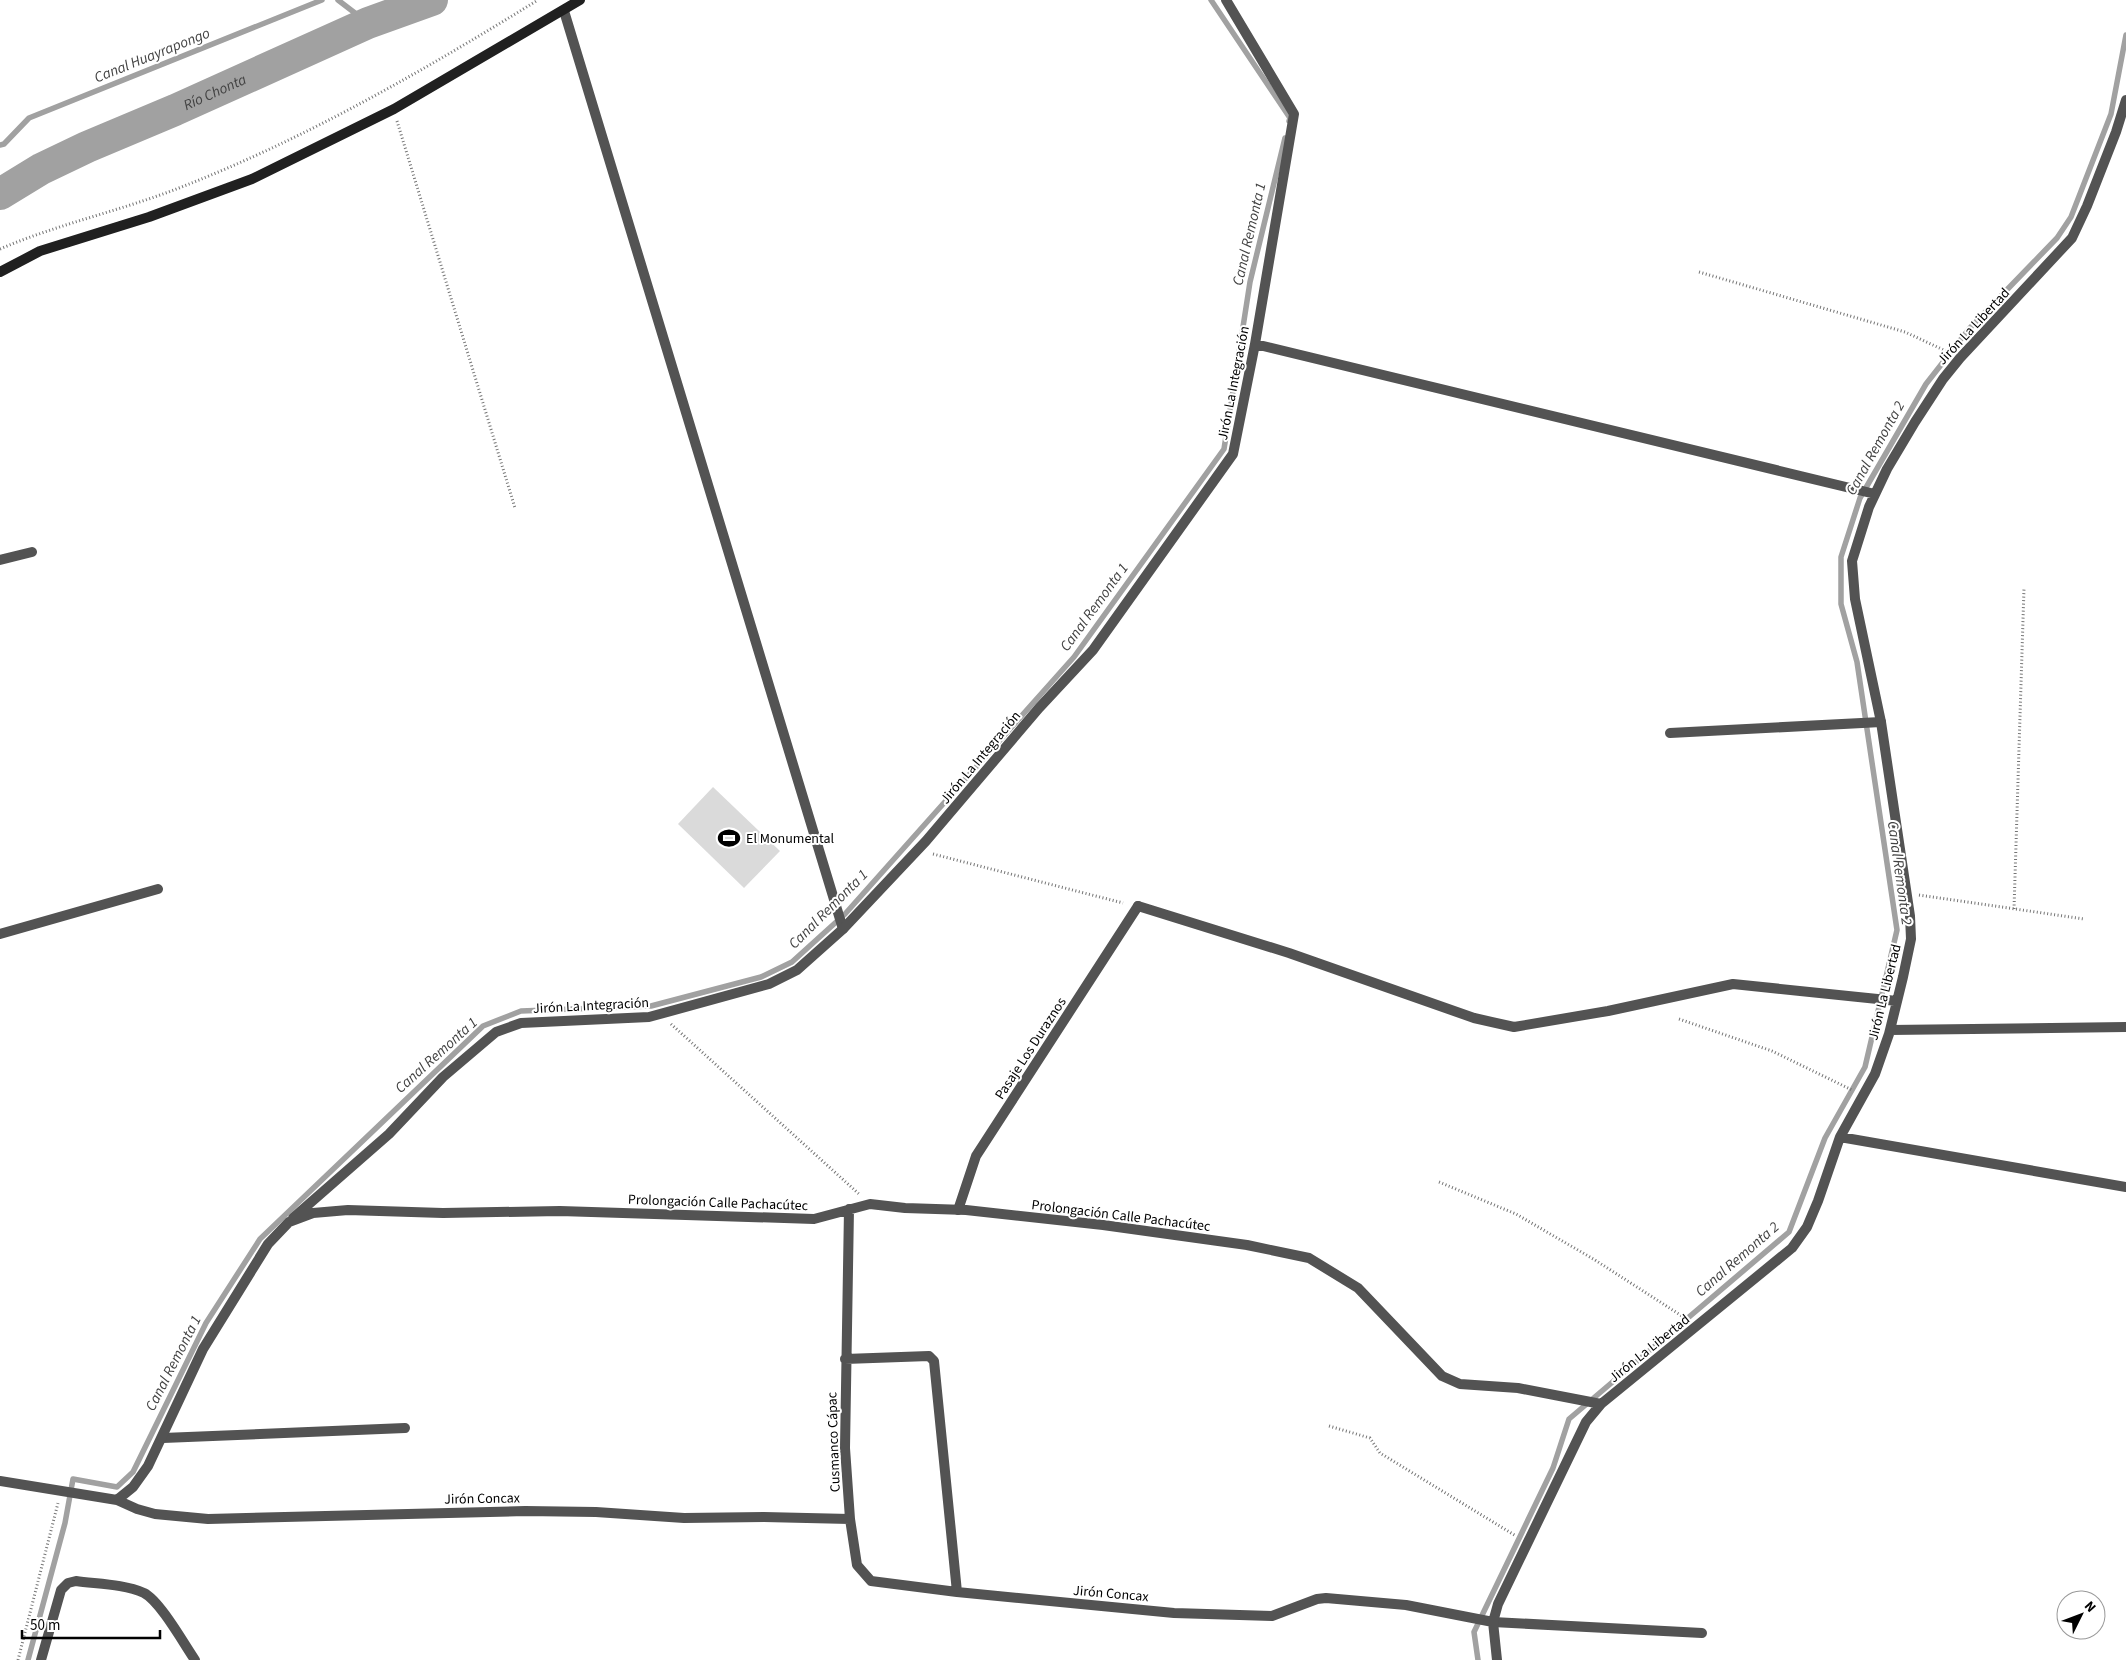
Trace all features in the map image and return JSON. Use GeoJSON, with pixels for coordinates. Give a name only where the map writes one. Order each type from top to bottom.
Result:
{"type":"FeatureCollection","features":[{"type":"Feature","properties":{"kind":"main road"},"geometry":{"type":"LineString","coordinates":[[0,272],[40,251],[149,217],[252,179],[394,109],[580,0]]}},
{"type":"Feature","properties":{"kind":"street","name":"Jirón La Integración"},"geometry":{"type":"LineString","coordinates":[[289,1222],[389,1134],[443,1077],[496,1032],[521,1023],[659,1014],[769,984],[797,970],[843,929],[918,850],[1040,708],[1093,650],[1233,454],[1255,344],[1294,114],[1226,0]]}},
{"type":"Feature","properties":{"kind":"street"},"geometry":{"type":"LineString","coordinates":[[564,11],[843,929]]}},
{"type":"Feature","properties":{"kind":"street","name":"Jirón La Libertad"},"geometry":{"type":"LineString","coordinates":[[1496,1660],[1493,1622],[1498,1604],[1586,1422],[1601,1404],[1792,1248],[1807,1227],[1840,1137],[1875,1074],[1890,1030],[1911,939],[1906,893],[1880,722],[1855,599],[1852,561],[1875,494],[1915,422],[1943,379],[1960,358],[2072,238],[2091,197],[2126,100]]}},
{"type":"Feature","properties":{"kind":"street"},"geometry":{"type":"LineString","coordinates":[[1255,344],[1875,494]]}},
{"type":"Feature","properties":{"kind":"street"},"geometry":{"type":"LineString","coordinates":[[0,560],[32,552]]}},
{"type":"Feature","properties":{"kind":"street"},"geometry":{"type":"LineString","coordinates":[[1670,733],[1880,722]]}},
{"type":"Feature","properties":{"kind":"street"},"geometry":{"type":"LineString","coordinates":[[0,934],[158,889]]}},
{"type":"Feature","properties":{"kind":"street"},"geometry":{"type":"LineString","coordinates":[[1138,906],[1289,952],[1474,1018],[1503,1026],[1514,1027],[1608,1011],[1733,984],[1897,1001]]}},
{"type":"Feature","properties":{"kind":"street","name":"Pasaje Los Duraznos"},"geometry":{"type":"LineString","coordinates":[[958,1210],[976,1156],[1138,906]]}},
{"type":"Feature","properties":{"kind":"street"},"geometry":{"type":"LineString","coordinates":[[1890,1030],[2126,1028]]}},
{"type":"Feature","properties":{"kind":"street"},"geometry":{"type":"LineString","coordinates":[[1840,1137],[2126,1187]]}},
{"type":"Feature","properties":{"kind":"street","name":"Prolongación Calle Pachacútec"},"geometry":{"type":"LineString","coordinates":[[117,1500],[133,1487],[148,1466],[163,1438],[183,1389],[203,1349],[268,1244],[289,1222],[314,1213],[348,1210],[443,1213],[560,1211],[814,1219],[870,1204],[905,1208],[958,1210],[1103,1225],[1247,1246],[1309,1258],[1358,1288],[1442,1376],[1460,1384],[1518,1388],[1601,1404]]}},
{"type":"Feature","properties":{"kind":"street","name":"Cusmanco Cápac"},"geometry":{"type":"LineString","coordinates":[[849,1209],[845,1448],[850,1519],[857,1565],[871,1581],[957,1592]]}},
{"type":"Feature","properties":{"kind":"street"},"geometry":{"type":"LineString","coordinates":[[845,1359],[929,1356],[934,1362],[957,1592]]}},
{"type":"Feature","properties":{"kind":"street"},"geometry":{"type":"LineString","coordinates":[[163,1438],[405,1428]]}},
{"type":"Feature","properties":{"kind":"street"},"geometry":{"type":"LineString","coordinates":[[0,1481],[117,1500]]}},
{"type":"Feature","properties":{"kind":"street","name":"Jirón Concax"},"geometry":{"type":"LineString","coordinates":[[117,1500],[137,1509],[155,1514],[208,1520],[525,1511],[596,1512],[684,1518],[850,1519]]}},
{"type":"Feature","properties":{"kind":"street"},"geometry":{"type":"LineString","coordinates":[[41,1660],[61,1590],[68,1583],[76,1581],[135,1590],[146,1594],[156,1604],[195,1660]]}},
{"type":"Feature","properties":{"kind":"street","name":"Jirón Concax"},"geometry":{"type":"LineString","coordinates":[[957,1592],[1174,1613],[1272,1616],[1317,1599],[1326,1598],[1406,1605],[1493,1622],[1702,1634]]}},
{"type":"Feature","properties":{"kind":"path"},"geometry":{"type":"LineString","coordinates":[[0,249],[33,235],[178,189],[240,163],[377,95],[538,0]]}},
{"type":"Feature","properties":{"kind":"path"},"geometry":{"type":"LineString","coordinates":[[394,109],[515,508]]}},
{"type":"Feature","properties":{"kind":"path"},"geometry":{"type":"LineString","coordinates":[[1699,272],[1906,332],[1960,358]]}},
{"type":"Feature","properties":{"kind":"path"},"geometry":{"type":"LineString","coordinates":[[2014,909],[2024,588]]}},
{"type":"Feature","properties":{"kind":"path"},"geometry":{"type":"LineString","coordinates":[[918,850],[1138,906]]}},
{"type":"Feature","properties":{"kind":"path"},"geometry":{"type":"LineString","coordinates":[[1906,893],[2084,919]]}},
{"type":"Feature","properties":{"kind":"path"},"geometry":{"type":"LineString","coordinates":[[659,1014],[870,1204]]}},
{"type":"Feature","properties":{"kind":"path"},"geometry":{"type":"LineString","coordinates":[[1679,1019],[1772,1052],[1864,1095]]}},
{"type":"Feature","properties":{"kind":"path"},"geometry":{"type":"LineString","coordinates":[[1439,1182],[1516,1214],[1595,1260],[1698,1326]]}},
{"type":"Feature","properties":{"kind":"path"},"geometry":{"type":"LineString","coordinates":[[1329,1426],[1370,1438],[1380,1453],[1528,1543]]}},
{"type":"Feature","properties":{"kind":"path"},"geometry":{"type":"LineString","coordinates":[[18,1660],[61,1491]]}},
{"type":"Feature","properties":{"kind":"shaded area","name":"El Monumental"},"geometry":{"type":"Polygon","coordinates":[[[713,787],[780,851],[744,888],[678,824],[713,787]]]}},
{"type":"Feature","properties":{"kind":"waterway","name":"Canal Huayrapongo"},"geometry":{"type":"LineString","coordinates":[[0,145],[4,144],[29,118],[322,0]]}},
{"type":"Feature","properties":{"kind":"waterway","name":"Canal Huayrapongo"},"geometry":{"type":"LineString","coordinates":[[338,0],[368,23]]}},
{"type":"Feature","properties":{"kind":"waterway","name":"Río Chonta"},"geometry":{"type":"LineString","coordinates":[[0,194],[41,169],[87,147],[175,110],[368,23],[432,0]]}},
{"type":"Feature","properties":{"kind":"waterway","name":"Canal Remonta 1"},"geometry":{"type":"LineString","coordinates":[[1211,0],[1290,118],[1289,121]]}},
{"type":"Feature","properties":{"kind":"waterway","name":"Canal Remonta 2"},"geometry":{"type":"LineString","coordinates":[[1478,1660],[1474,1632],[1553,1468],[1569,1419],[1789,1232],[1825,1138],[1865,1067],[1897,930],[1857,662],[1841,604],[1841,557],[1860,498],[1926,384],[1969,329],[2057,238],[2071,217],[2111,114],[2126,35]]}},
{"type":"Feature","properties":{"kind":"waterway","name":"Canal Remonta 1"},"geometry":{"type":"LineString","coordinates":[[28,1660],[65,1523],[73,1479],[117,1487],[133,1472],[206,1323],[260,1239],[483,1026],[521,1011],[651,1006],[761,977],[792,962],[845,914],[1074,657],[1224,449],[1250,282],[1285,138]]}},
{"type":"Feature","properties":{"kind":"place","name":"El Monumental"},"geometry":{"type":"Point","coordinates":[729,838]}}]}
